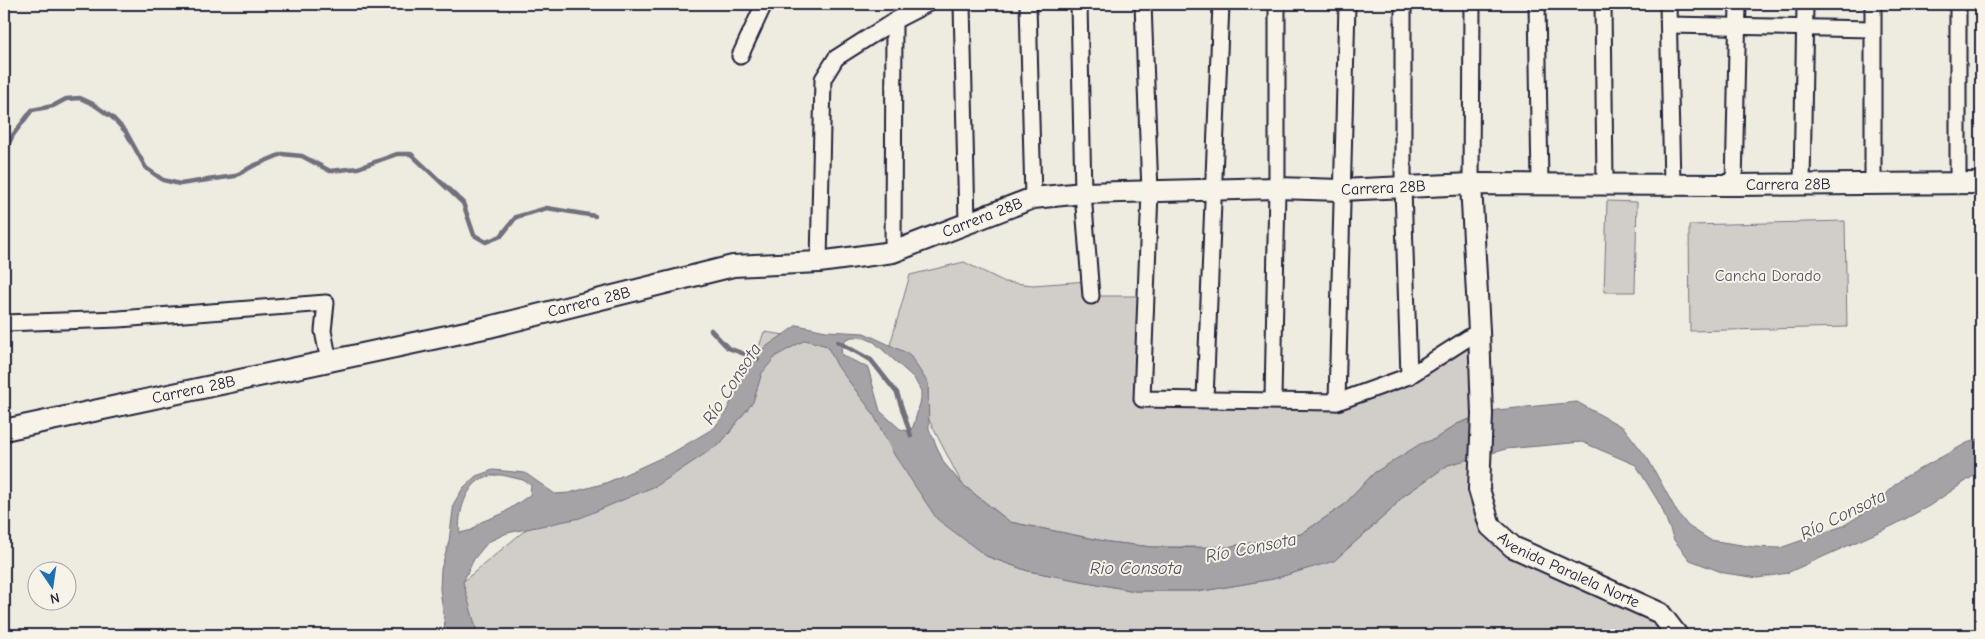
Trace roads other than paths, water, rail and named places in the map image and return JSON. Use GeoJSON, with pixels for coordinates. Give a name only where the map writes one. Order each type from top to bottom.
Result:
{"type":"FeatureCollection","features":[{"type":"Feature","properties":{"kind":"street"},"geometry":{"type":"LineString","coordinates":[[740,56],[764,4]]}},
{"type":"Feature","properties":{"kind":"street"},"geometry":{"type":"LineString","coordinates":[[819,262],[823,79],[836,58],[894,21],[927,4]]}},
{"type":"Feature","properties":{"kind":"street"},"geometry":{"type":"LineString","coordinates":[[962,4],[967,224]]}},
{"type":"Feature","properties":{"kind":"street"},"geometry":{"type":"LineString","coordinates":[[1028,4],[1033,198]]}},
{"type":"Feature","properties":{"kind":"street"},"geometry":{"type":"LineString","coordinates":[[1079,4],[1084,193],[1091,296]]}},
{"type":"Feature","properties":{"kind":"street"},"geometry":{"type":"LineString","coordinates":[[1143,4],[1150,192],[1142,399],[1337,402],[1409,376],[1479,331]]}},
{"type":"Feature","properties":{"kind":"street"},"geometry":{"type":"LineString","coordinates":[[1205,399],[1221,4]]}},
{"type":"Feature","properties":{"kind":"street"},"geometry":{"type":"LineString","coordinates":[[1272,400],[1277,188],[1277,4]]}},
{"type":"Feature","properties":{"kind":"street"},"geometry":{"type":"LineString","coordinates":[[1337,402],[1347,4]]}},
{"type":"Feature","properties":{"kind":"street"},"geometry":{"type":"LineString","coordinates":[[1403,4],[1403,188],[1409,376]]}},
{"type":"Feature","properties":{"kind":"street"},"geometry":{"type":"LineString","coordinates":[[1471,184],[1472,4]]}},
{"type":"Feature","properties":{"kind":"street"},"geometry":{"type":"LineString","coordinates":[[1537,4],[1540,183]]}},
{"type":"Feature","properties":{"kind":"street"},"geometry":{"type":"LineString","coordinates":[[1603,4],[1605,183]]}},
{"type":"Feature","properties":{"kind":"street"},"geometry":{"type":"LineString","coordinates":[[1668,4],[1672,184]]}},
{"type":"Feature","properties":{"kind":"street"},"geometry":{"type":"LineString","coordinates":[[1734,185],[1738,4]]}},
{"type":"Feature","properties":{"kind":"street"},"geometry":{"type":"LineString","coordinates":[[1802,184],[1805,4]]}},
{"type":"Feature","properties":{"kind":"street"},"geometry":{"type":"LineString","coordinates":[[1873,4],[1873,185]]}},
{"type":"Feature","properties":{"kind":"street"},"geometry":{"type":"LineString","coordinates":[[1958,4],[1958,184]]}},
{"type":"Feature","properties":{"kind":"street"},"geometry":{"type":"LineString","coordinates":[[893,252],[894,21]]}},
{"type":"Feature","properties":{"kind":"street"},"geometry":{"type":"LineString","coordinates":[[1669,25],[1872,29]]}},
{"type":"Feature","properties":{"kind":"street","name":"Carrera 28B"},"geometry":{"type":"LineString","coordinates":[[4,430],[489,326],[733,266],[819,262],[893,252],[1033,198],[1084,193],[1277,188],[1341,190],[1471,184],[1873,185],[1981,183]]}},
{"type":"Feature","properties":{"kind":"street","name":"Avenida Paralela Norte"},"geometry":{"type":"LineString","coordinates":[[1471,184],[1482,414],[1479,489],[1490,526],[1513,547],[1660,613],[1677,635]]}},
{"type":"Feature","properties":{"kind":"street"},"geometry":{"type":"LineString","coordinates":[[4,323],[119,319],[326,303],[323,331],[329,360]]}},
{"type":"Feature","properties":{"kind":"water","name":"Rio Consota"},"geometry":{"type":"Polygon","coordinates":[[[797,325],[826,331],[864,333],[909,354],[928,383],[929,429],[944,463],[962,484],[1010,522],[1109,542],[1152,547],[1222,548],[1301,534],[1344,505],[1374,473],[1420,444],[1435,439],[1457,424],[1497,410],[1577,402],[1624,428],[1648,459],[1677,512],[1688,526],[1710,540],[1754,547],[1780,548],[1843,526],[1883,501],[1889,490],[1903,478],[1967,443],[1981,438],[1981,471],[1929,506],[1894,525],[1787,573],[1758,578],[1724,573],[1690,560],[1674,540],[1661,506],[1636,465],[1582,442],[1506,449],[1448,465],[1402,497],[1391,510],[1334,561],[1273,579],[1203,591],[1135,591],[1028,571],[986,556],[937,519],[895,456],[872,412],[838,367],[827,346],[805,340],[776,356],[762,373],[753,402],[721,443],[658,485],[580,518],[507,533],[488,542],[474,559],[463,582],[478,635],[446,635],[440,589],[441,569],[449,541],[454,503],[463,488],[476,476],[493,470],[525,473],[555,494],[569,493],[606,483],[672,453],[714,428],[725,414],[753,356],[797,325]],[[852,337],[846,339],[841,348],[842,355],[868,368],[880,411],[900,429],[908,431],[913,427],[921,400],[921,391],[914,378],[874,342],[865,338],[852,337]],[[502,475],[486,477],[479,480],[473,486],[464,500],[460,517],[460,533],[472,530],[481,522],[502,514],[530,495],[531,485],[523,480],[502,475]]]}},
{"type":"Feature","properties":{"kind":"waterway"},"geometry":{"type":"LineString","coordinates":[[4,153],[13,135],[32,110],[53,106],[66,99],[80,98],[93,104],[113,118],[126,132],[146,168],[163,180],[180,184],[235,176],[282,154],[302,156],[330,171],[358,168],[397,154],[411,154],[463,203],[474,235],[486,242],[501,236],[516,217],[547,208],[595,216]]}},
{"type":"Feature","properties":{"kind":"waterway"},"geometry":{"type":"LineString","coordinates":[[1981,210],[1981,222]]}},
{"type":"Feature","properties":{"kind":"waterway"},"geometry":{"type":"LineString","coordinates":[[711,330],[728,348],[758,359]]}},
{"type":"Feature","properties":{"kind":"waterway","name":"Río Consota"},"geometry":{"type":"LineString","coordinates":[[838,342],[871,360],[897,393],[911,436]]}},
{"type":"Feature","properties":{"kind":"park label","name":"Cancha Dorado"},"geometry":{"type":"Point","coordinates":[1768,276]}}]}
